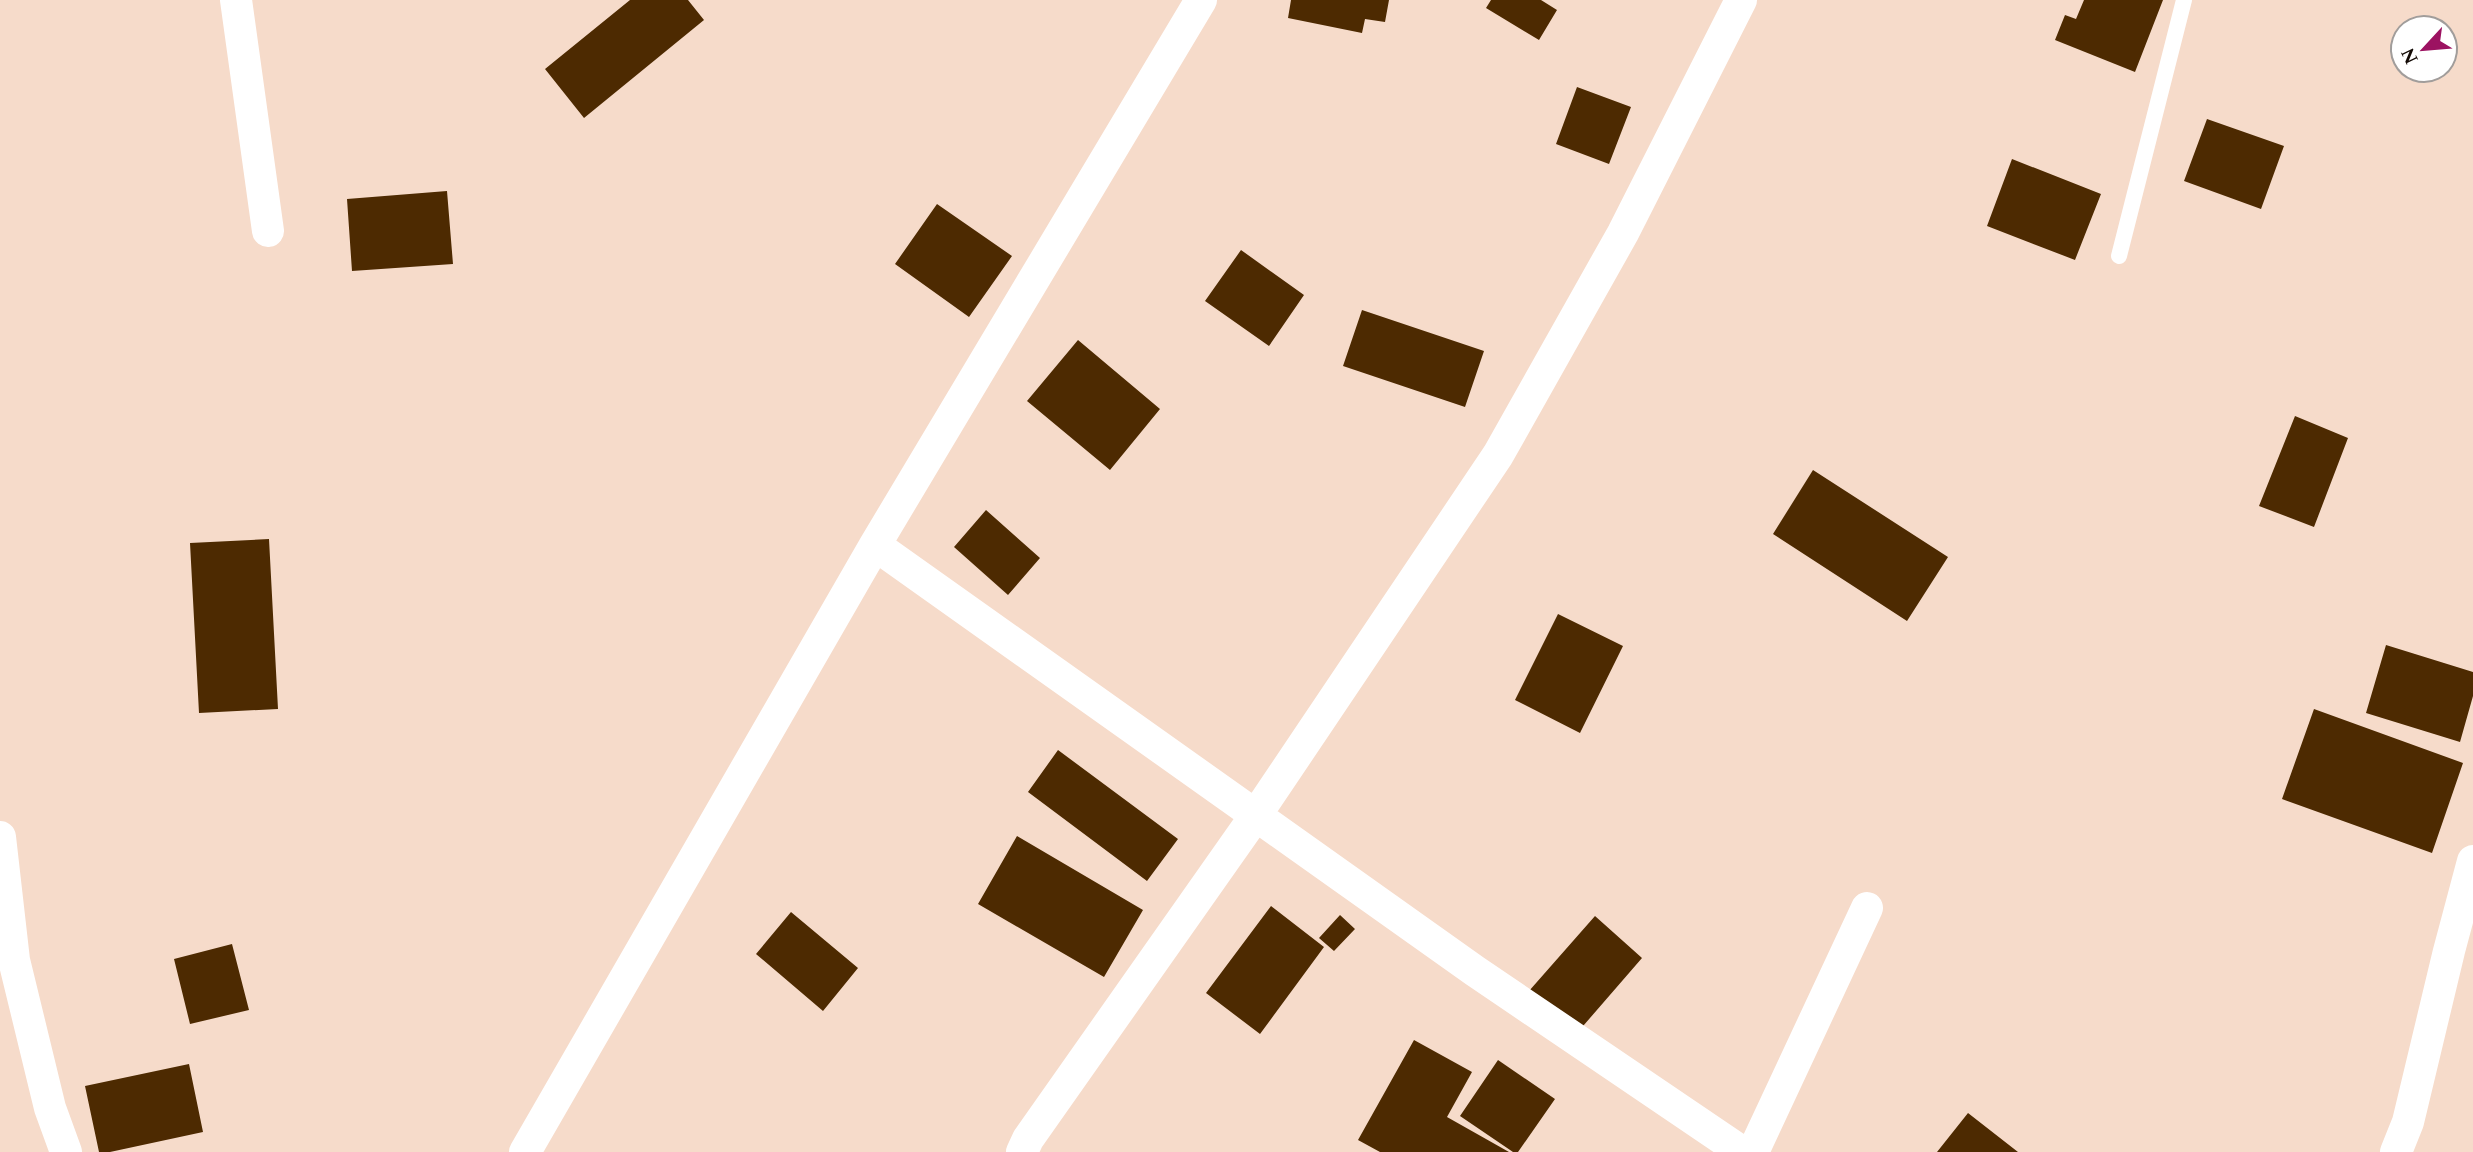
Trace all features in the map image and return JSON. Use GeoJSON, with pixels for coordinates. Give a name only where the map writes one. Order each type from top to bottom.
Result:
{"type":"FeatureCollection","features":[{"type":"Feature","properties":{"kind":"street"},"geometry":{"type":"LineString","coordinates":[[236,0],[268,232]]}},
{"type":"Feature","properties":{"kind":"street"},"geometry":{"type":"LineString","coordinates":[[525,1152],[875,545],[1201,0]]}},
{"type":"Feature","properties":{"kind":"street"},"geometry":{"type":"LineString","coordinates":[[1022,1152],[1028,1139],[1256,816],[1498,456],[1623,233],[1741,0]]}},
{"type":"Feature","properties":{"kind":"street"},"geometry":{"type":"LineString","coordinates":[[875,545],[1475,971],[1742,1152]]}},
{"type":"Feature","properties":{"kind":"street"},"geometry":{"type":"LineString","coordinates":[[1,845],[14,960],[50,1108],[66,1152]]}},
{"type":"Feature","properties":{"kind":"street"},"geometry":{"type":"LineString","coordinates":[[2396,1152],[2408,1122],[2472,867]]}},
{"type":"Feature","properties":{"kind":"street"},"geometry":{"type":"LineString","coordinates":[[1753,1152],[1867,908]]}},
{"type":"Feature","properties":{"kind":"lane"},"geometry":{"type":"LineString","coordinates":[[2119,256],[2184,0]]}},
{"type":"Feature","properties":{"kind":"building"},"geometry":{"type":"Polygon","coordinates":[[[630,0],[688,0],[704,20],[584,118],[545,69],[630,0]]]}},
{"type":"Feature","properties":{"kind":"building"},"geometry":{"type":"Polygon","coordinates":[[[1291,0],[1389,0],[1385,22],[1365,19],[1362,33],[1288,18],[1291,0]]]}},
{"type":"Feature","properties":{"kind":"building"},"geometry":{"type":"Polygon","coordinates":[[[1491,0],[1541,0],[1557,10],[1539,40],[1486,8],[1491,0]]]}},
{"type":"Feature","properties":{"kind":"building"},"geometry":{"type":"Polygon","coordinates":[[[2084,0],[2163,0],[2135,72],[2055,40],[2065,15],[2076,19],[2084,0]]]}},
{"type":"Feature","properties":{"kind":"building"},"geometry":{"type":"Polygon","coordinates":[[[1577,87],[1631,107],[1609,164],[1556,144],[1577,87]]]}},
{"type":"Feature","properties":{"kind":"building"},"geometry":{"type":"Polygon","coordinates":[[[2207,119],[2284,146],[2261,209],[2184,181],[2207,119]]]}},
{"type":"Feature","properties":{"kind":"building"},"geometry":{"type":"Polygon","coordinates":[[[2012,159],[2101,194],[2075,260],[1987,226],[2012,159]]]}},
{"type":"Feature","properties":{"kind":"building"},"geometry":{"type":"Polygon","coordinates":[[[447,191],[453,264],[352,271],[347,199],[447,191]]]}},
{"type":"Feature","properties":{"kind":"building"},"geometry":{"type":"Polygon","coordinates":[[[937,204],[1012,256],[969,317],[895,264],[937,204]]]}},
{"type":"Feature","properties":{"kind":"building"},"geometry":{"type":"Polygon","coordinates":[[[1241,250],[1304,295],[1269,346],[1205,301],[1241,250]]]}},
{"type":"Feature","properties":{"kind":"building"},"geometry":{"type":"Polygon","coordinates":[[[1362,310],[1484,351],[1465,407],[1343,366],[1362,310]]]}},
{"type":"Feature","properties":{"kind":"building"},"geometry":{"type":"Polygon","coordinates":[[[1078,340],[1160,409],[1110,470],[1027,401],[1078,340]]]}},
{"type":"Feature","properties":{"kind":"building"},"geometry":{"type":"Polygon","coordinates":[[[2295,416],[2348,438],[2314,527],[2259,506],[2295,416]]]}},
{"type":"Feature","properties":{"kind":"building"},"geometry":{"type":"Polygon","coordinates":[[[1813,470],[1948,557],[1907,621],[1773,534],[1813,470]]]}},
{"type":"Feature","properties":{"kind":"building"},"geometry":{"type":"Polygon","coordinates":[[[986,510],[1040,558],[1008,595],[954,547],[986,510]]]}},
{"type":"Feature","properties":{"kind":"building"},"geometry":{"type":"Polygon","coordinates":[[[269,539],[278,709],[199,713],[190,543],[269,539]]]}},
{"type":"Feature","properties":{"kind":"building"},"geometry":{"type":"Polygon","coordinates":[[[1558,614],[1623,646],[1580,733],[1515,700],[1558,614]]]}},
{"type":"Feature","properties":{"kind":"building"},"geometry":{"type":"Polygon","coordinates":[[[2386,645],[2473,672],[2473,696],[2460,742],[2366,713],[2386,645]]]}},
{"type":"Feature","properties":{"kind":"building"},"geometry":{"type":"Polygon","coordinates":[[[2314,709],[2463,763],[2432,853],[2282,799],[2314,709]]]}},
{"type":"Feature","properties":{"kind":"building"},"geometry":{"type":"Polygon","coordinates":[[[1058,750],[1178,839],[1147,881],[1028,792],[1058,750]]]}},
{"type":"Feature","properties":{"kind":"building"},"geometry":{"type":"Polygon","coordinates":[[[1017,836],[1143,910],[1104,977],[978,904],[1017,836]]]}},
{"type":"Feature","properties":{"kind":"building"},"geometry":{"type":"Polygon","coordinates":[[[1271,906],[1324,947],[1260,1034],[1206,993],[1271,906]]]}},
{"type":"Feature","properties":{"kind":"building"},"geometry":{"type":"Polygon","coordinates":[[[791,912],[858,968],[823,1011],[756,954],[791,912]]]}},
{"type":"Feature","properties":{"kind":"building"},"geometry":{"type":"Polygon","coordinates":[[[1340,915],[1355,929],[1334,951],[1319,938],[1340,915]]]}},
{"type":"Feature","properties":{"kind":"building"},"geometry":{"type":"Polygon","coordinates":[[[1595,916],[1642,958],[1577,1033],[1529,991],[1595,916]]]}},
{"type":"Feature","properties":{"kind":"building"},"geometry":{"type":"Polygon","coordinates":[[[232,944],[249,1010],[190,1024],[174,959],[232,944]]]}},
{"type":"Feature","properties":{"kind":"building"},"geometry":{"type":"Polygon","coordinates":[[[1414,1040],[1472,1072],[1447,1117],[1509,1152],[1380,1152],[1358,1140],[1414,1040]]]}},
{"type":"Feature","properties":{"kind":"building"},"geometry":{"type":"Polygon","coordinates":[[[1498,1060],[1555,1099],[1518,1152],[1513,1152],[1460,1116],[1498,1060]]]}},
{"type":"Feature","properties":{"kind":"building"},"geometry":{"type":"Polygon","coordinates":[[[189,1064],[203,1132],[99,1152],[85,1086],[189,1064]]]}},
{"type":"Feature","properties":{"kind":"building"},"geometry":{"type":"Polygon","coordinates":[[[1968,1113],[2018,1152],[1937,1152],[1968,1113]]]}}]}
